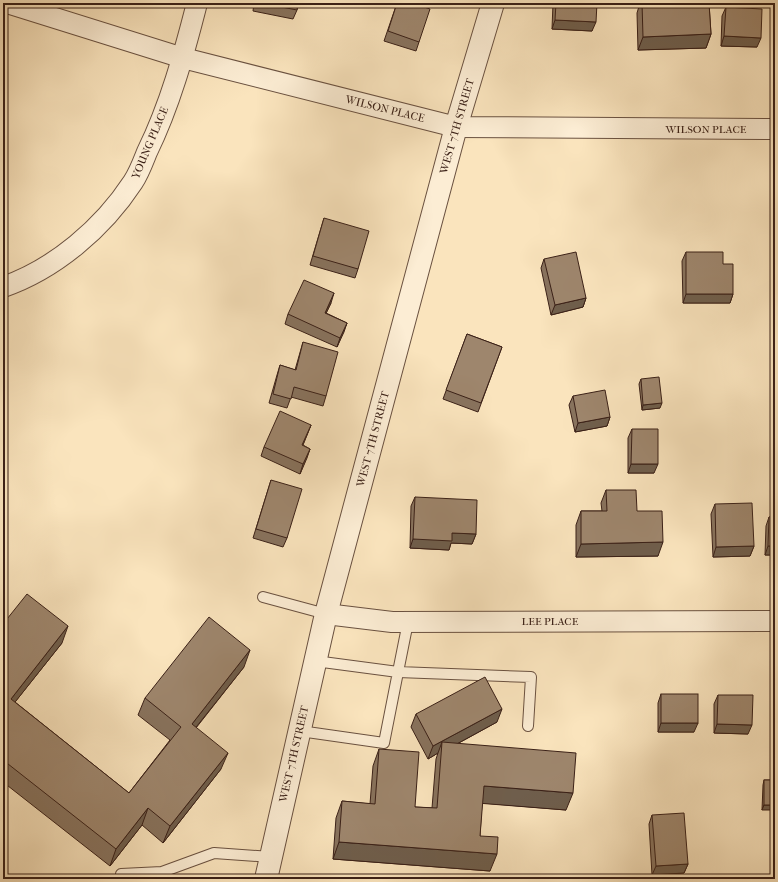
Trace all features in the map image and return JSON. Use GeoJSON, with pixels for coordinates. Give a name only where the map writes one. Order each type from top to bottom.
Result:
{"type":"FeatureCollection","features":[{"type":"Feature","properties":{"kind":"street","name":"WILSON PLACE"},"geometry":{"type":"LineString","coordinates":[[7,3],[183,58],[456,127],[775,129]]}},
{"type":"Feature","properties":{"kind":"street","name":"YOUNG PLACE"},"geometry":{"type":"LineString","coordinates":[[3,287],[58,259],[100,223],[134,182],[156,134],[183,58],[197,3]]}},
{"type":"Feature","properties":{"kind":"street","name":"WEST 7TH STREET"},"geometry":{"type":"LineString","coordinates":[[266,879],[326,614],[456,127],[493,3]]}},
{"type":"Feature","properties":{"kind":"street","name":"LEE PLACE"},"geometry":{"type":"LineString","coordinates":[[326,614],[392,622],[775,621]]}},
{"type":"Feature","properties":{"kind":"lane"},"geometry":{"type":"LineString","coordinates":[[263,598],[326,614]]}},
{"type":"Feature","properties":{"kind":"lane"},"geometry":{"type":"LineString","coordinates":[[300,731],[384,743],[408,622]]}},
{"type":"Feature","properties":{"kind":"lane"},"geometry":{"type":"LineString","coordinates":[[315,661],[398,672],[531,677],[528,726]]}},
{"type":"Feature","properties":{"kind":"lane"},"geometry":{"type":"LineString","coordinates":[[121,874],[162,872],[214,853],[271,857]]}},
{"type":"Feature","properties":{"kind":"building"},"geometry":{"type":"Polygon","coordinates":[[[261,3],[298,3],[297,10],[261,3]]]}},
{"type":"Feature","properties":{"kind":"building"},"geometry":{"type":"Polygon","coordinates":[[[397,3],[413,3],[430,9],[419,42],[388,31],[397,3]]]}},
{"type":"Feature","properties":{"kind":"building"},"geometry":{"type":"Polygon","coordinates":[[[556,3],[597,3],[596,22],[555,20],[556,3]]]}},
{"type":"Feature","properties":{"kind":"building"},"geometry":{"type":"Polygon","coordinates":[[[642,3],[709,3],[711,34],[643,37],[642,3]]]}},
{"type":"Feature","properties":{"kind":"building"},"geometry":{"type":"Polygon","coordinates":[[[726,7],[762,9],[761,38],[724,36],[726,7]]]}},
{"type":"Feature","properties":{"kind":"building"},"geometry":{"type":"Polygon","coordinates":[[[324,218],[369,231],[358,269],[313,256],[324,218]]]}},
{"type":"Feature","properties":{"kind":"building"},"geometry":{"type":"Polygon","coordinates":[[[576,252],[586,298],[555,305],[544,259],[576,252]]]}},
{"type":"Feature","properties":{"kind":"building"},"geometry":{"type":"Polygon","coordinates":[[[686,252],[723,252],[723,264],[733,264],[733,294],[686,294],[686,252]]]}},
{"type":"Feature","properties":{"kind":"building"},"geometry":{"type":"Polygon","coordinates":[[[304,280],[334,293],[325,313],[347,323],[340,338],[288,314],[304,280]]]}},
{"type":"Feature","properties":{"kind":"building"},"geometry":{"type":"Polygon","coordinates":[[[467,334],[502,347],[481,403],[446,390],[467,334]]]}},
{"type":"Feature","properties":{"kind":"building"},"geometry":{"type":"Polygon","coordinates":[[[303,342],[338,352],[326,396],[294,387],[291,399],[273,394],[280,365],[296,370],[303,342]]]}},
{"type":"Feature","properties":{"kind":"building"},"geometry":{"type":"Polygon","coordinates":[[[659,377],[662,403],[643,405],[641,379],[659,377]]]}},
{"type":"Feature","properties":{"kind":"building"},"geometry":{"type":"Polygon","coordinates":[[[605,390],[610,417],[578,423],[573,396],[605,390]]]}},
{"type":"Feature","properties":{"kind":"building"},"geometry":{"type":"Polygon","coordinates":[[[280,411],[311,425],[302,445],[310,449],[303,464],[264,447],[280,411]]]}},
{"type":"Feature","properties":{"kind":"building"},"geometry":{"type":"Polygon","coordinates":[[[632,429],[658,429],[658,464],[631,464],[632,429]]]}},
{"type":"Feature","properties":{"kind":"building"},"geometry":{"type":"Polygon","coordinates":[[[271,480],[302,489],[287,538],[256,529],[271,480]]]}},
{"type":"Feature","properties":{"kind":"building"},"geometry":{"type":"Polygon","coordinates":[[[606,490],[636,490],[637,511],[662,511],[663,542],[581,544],[581,511],[607,511],[606,490]]]}},
{"type":"Feature","properties":{"kind":"building"},"geometry":{"type":"Polygon","coordinates":[[[415,497],[477,500],[476,534],[452,533],[452,541],[413,539],[415,497]]]}},
{"type":"Feature","properties":{"kind":"building"},"geometry":{"type":"Polygon","coordinates":[[[752,503],[754,546],[716,547],[715,504],[752,503]]]}},
{"type":"Feature","properties":{"kind":"building"},"geometry":{"type":"Polygon","coordinates":[[[769,517],[775,517],[775,546],[768,546],[769,517]]]}},
{"type":"Feature","properties":{"kind":"building"},"geometry":{"type":"Polygon","coordinates":[[[27,594],[68,626],[11,699],[129,793],[181,727],[145,698],[209,617],[250,650],[192,724],[228,753],[170,826],[148,808],[116,849],[3,760],[3,624],[27,594]]]}},
{"type":"Feature","properties":{"kind":"building"},"geometry":{"type":"Polygon","coordinates":[[[485,677],[502,709],[433,746],[416,714],[485,677]]]}},
{"type":"Feature","properties":{"kind":"building"},"geometry":{"type":"Polygon","coordinates":[[[661,694],[698,694],[698,723],[661,723],[661,694]]]}},
{"type":"Feature","properties":{"kind":"building"},"geometry":{"type":"Polygon","coordinates":[[[718,695],[753,695],[752,725],[717,724],[718,695]]]}},
{"type":"Feature","properties":{"kind":"building"},"geometry":{"type":"Polygon","coordinates":[[[442,742],[576,753],[573,793],[484,786],[480,836],[498,837],[497,854],[339,842],[342,801],[375,804],[379,749],[419,752],[415,807],[437,808],[442,742]]]}},
{"type":"Feature","properties":{"kind":"building"},"geometry":{"type":"Polygon","coordinates":[[[764,780],[775,780],[775,805],[764,805],[764,780]]]}},
{"type":"Feature","properties":{"kind":"building"},"geometry":{"type":"Polygon","coordinates":[[[684,813],[688,864],[656,866],[652,815],[684,813]]]}}]}
